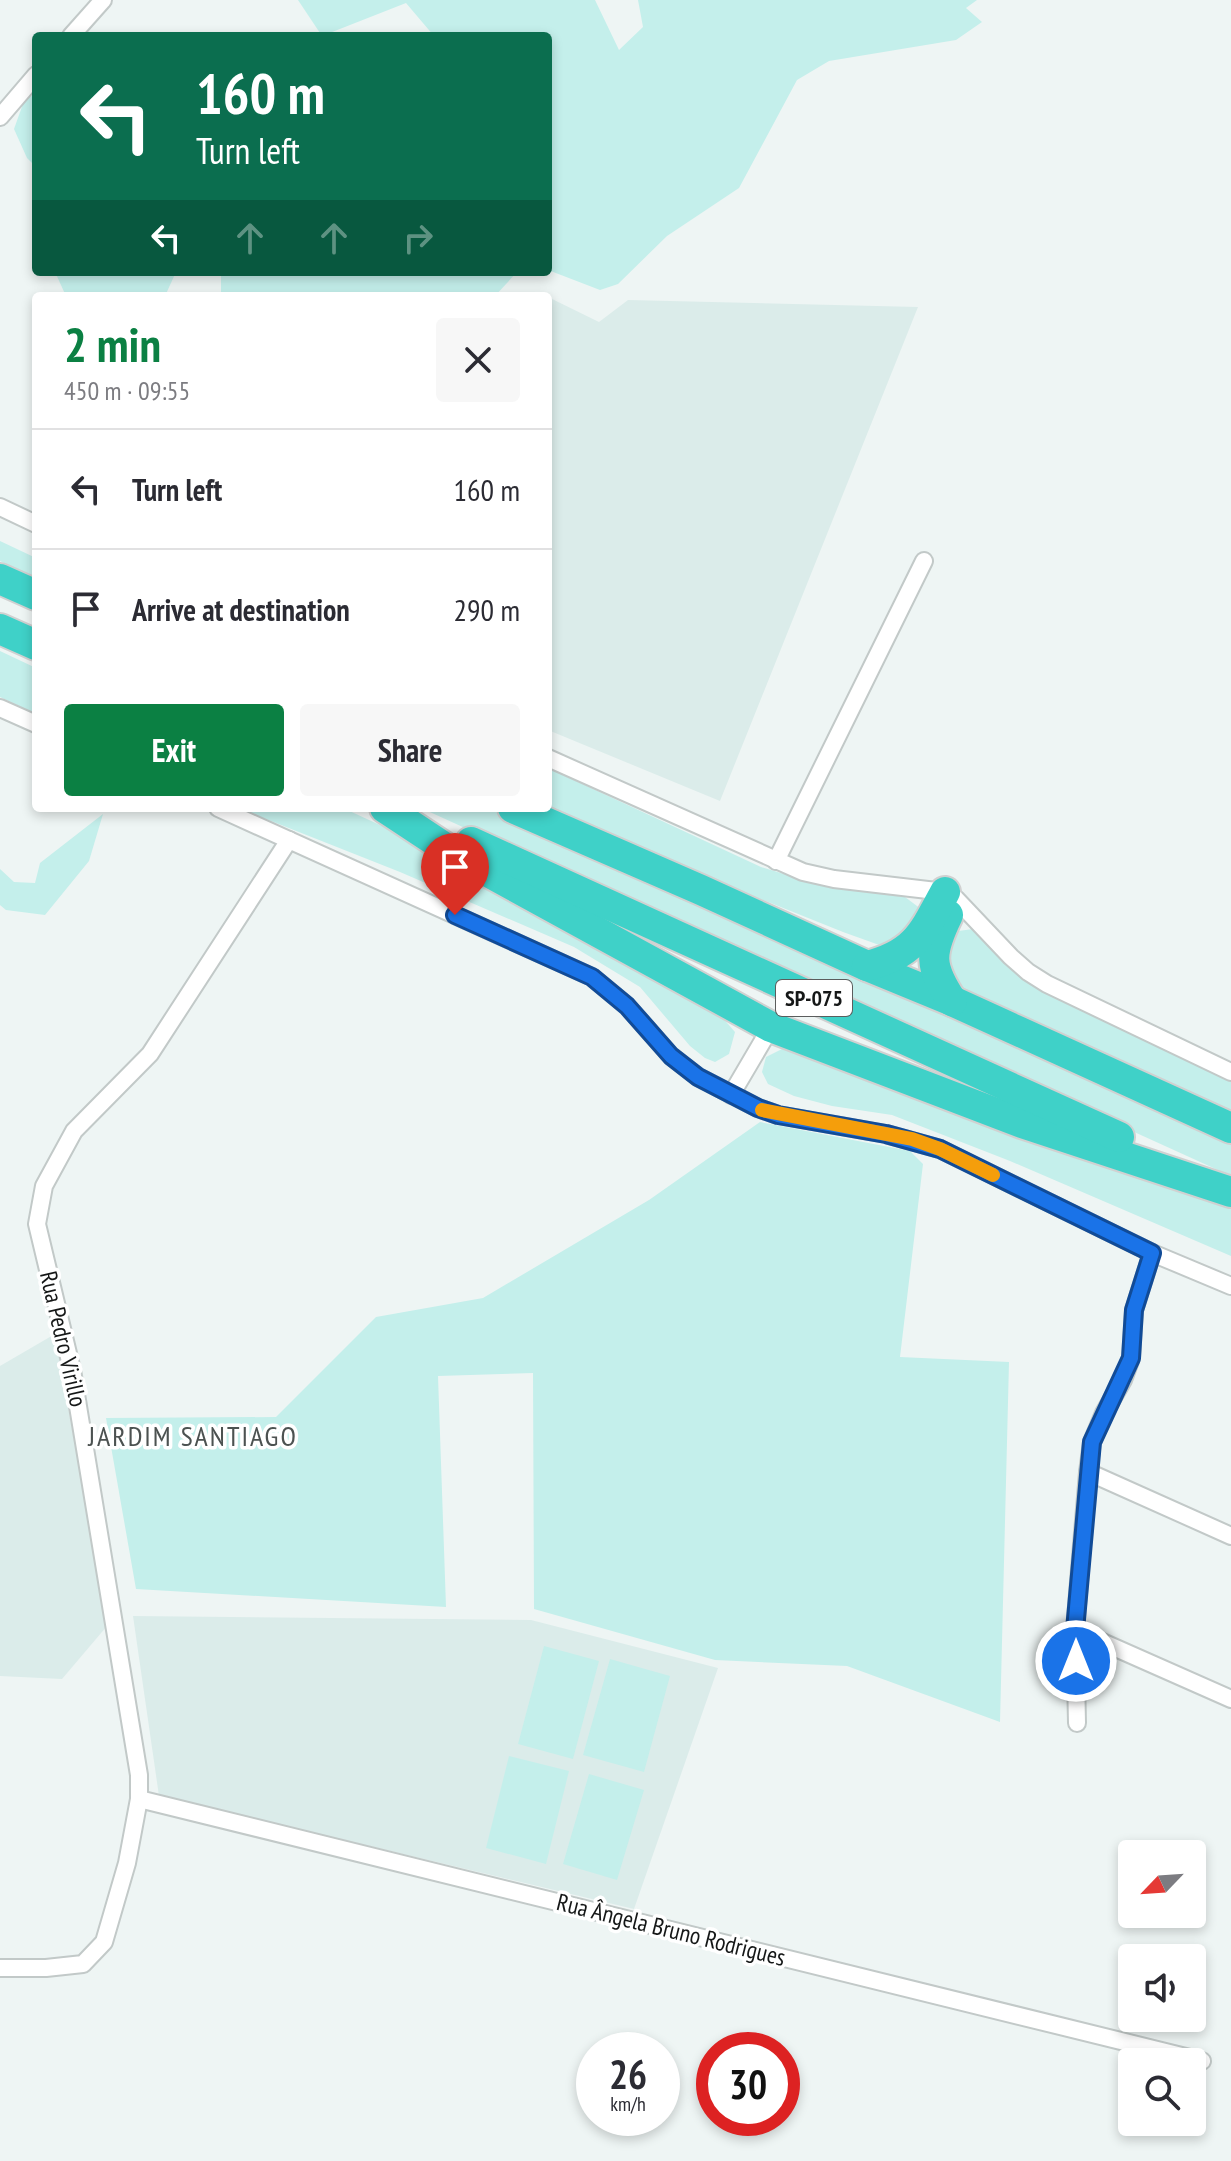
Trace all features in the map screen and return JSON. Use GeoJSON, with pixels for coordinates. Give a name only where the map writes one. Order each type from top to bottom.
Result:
{"type":"FeatureCollection","features":[{"type":"Feature","properties":{"kind":"highway"},"geometry":{"type":"LineString","coordinates":[[0,579],[32,593]]}},
{"type":"Feature","properties":{"kind":"highway"},"geometry":{"type":"LineString","coordinates":[[0,629],[32,643]]}},
{"type":"Feature","properties":{"kind":"highway"},"geometry":{"type":"LineString","coordinates":[[391,812],[450,851],[771,1027],[1022,1123],[1231,1190]]}},
{"type":"Feature","properties":{"kind":"highway","name":"SP-075"},"geometry":{"type":"LineString","coordinates":[[406,812],[1231,1190]]}},
{"type":"Feature","properties":{"kind":"highway","name":"SP-075"},"geometry":{"type":"LineString","coordinates":[[522,812],[1231,1128]]}},
{"type":"Feature","properties":{"kind":"highway"},"geometry":{"type":"LineString","coordinates":[[867,966],[892,960],[911,946],[950,895]]}},
{"type":"Feature","properties":{"kind":"highway"},"geometry":{"type":"LineString","coordinates":[[950,895],[932,951],[935,975],[952,1001]]}},
{"type":"Feature","properties":{"kind":"street"},"geometry":{"type":"LineString","coordinates":[[75,32],[103,0]]}},
{"type":"Feature","properties":{"kind":"street"},"geometry":{"type":"LineString","coordinates":[[0,117],[32,80]]}},
{"type":"Feature","properties":{"kind":"street"},"geometry":{"type":"LineString","coordinates":[[0,507],[32,522]]}},
{"type":"Feature","properties":{"kind":"street"},"geometry":{"type":"LineString","coordinates":[[776,861],[924,561]]}},
{"type":"Feature","properties":{"kind":"street"},"geometry":{"type":"LineString","coordinates":[[0,708],[32,722]]}},
{"type":"Feature","properties":{"kind":"street"},"geometry":{"type":"LineString","coordinates":[[552,760],[803,872],[950,895],[1028,972],[1047,984],[1231,1072]]}},
{"type":"Feature","properties":{"kind":"street"},"geometry":{"type":"LineString","coordinates":[[227,812],[592,977],[627,1006],[671,1056],[698,1077],[767,1112],[886,1134],[940,1149],[1152,1253],[1231,1286]]}},
{"type":"Feature","properties":{"kind":"street","name":"Rua Pedro Virillo"},"geometry":{"type":"LineString","coordinates":[[0,1968],[83,1964],[104,1942],[127,1863],[139,1799],[134,1744],[75,1384],[37,1224],[44,1186],[74,1131],[150,1054],[289,840]]}},
{"type":"Feature","properties":{"kind":"street"},"geometry":{"type":"LineString","coordinates":[[731,1095],[771,1027]]}},
{"type":"Feature","properties":{"kind":"street"},"geometry":{"type":"LineString","coordinates":[[1077,1723],[1075,1630],[1092,1442],[1131,1358],[1134,1310],[1152,1253]]}},
{"type":"Feature","properties":{"kind":"street"},"geometry":{"type":"LineString","coordinates":[[1088,1472],[1231,1536]]}},
{"type":"Feature","properties":{"kind":"street"},"geometry":{"type":"LineString","coordinates":[[1075,1630],[1231,1699]]}},
{"type":"Feature","properties":{"kind":"street","name":"Rua Ângela Bruno Rodrigues"},"geometry":{"type":"LineString","coordinates":[[139,1799],[1149,2048]]}},
{"type":"Feature","properties":{"kind":"shaded area"},"geometry":{"type":"Polygon","coordinates":[[[298,0],[595,0],[619,50],[643,27],[638,0],[977,0],[966,8],[982,22],[956,40],[829,61],[797,80],[739,188],[667,236],[618,284],[600,290],[552,272],[552,32],[431,32],[406,3],[332,32],[319,32],[298,0]]]}},
{"type":"Feature","properties":{"kind":"shaded area"},"geometry":{"type":"Polygon","coordinates":[[[32,96],[32,163],[14,129],[24,101],[32,96]]]}},
{"type":"Feature","properties":{"kind":"shaded area"},"geometry":{"type":"Polygon","coordinates":[[[57,276],[174,276],[167,292],[64,292],[57,276]]]}},
{"type":"Feature","properties":{"kind":"shaded area"},"geometry":{"type":"Polygon","coordinates":[[[221,276],[513,276],[499,292],[221,292],[221,276]]]}},
{"type":"Feature","properties":{"kind":"shaded area"},"geometry":{"type":"Polygon","coordinates":[[[552,299],[599,322],[628,300],[918,307],[720,801],[552,732],[552,299]]]}},
{"type":"Feature","properties":{"kind":"shaded area"},"geometry":{"type":"Polygon","coordinates":[[[0,541],[32,556],[32,576],[0,561],[0,541]]]}},
{"type":"Feature","properties":{"kind":"shaded area"},"geometry":{"type":"Polygon","coordinates":[[[0,651],[32,666],[32,712],[0,697],[0,651]]]}},
{"type":"Feature","properties":{"kind":"shaded area"},"geometry":{"type":"Polygon","coordinates":[[[552,770],[761,867],[823,886],[905,897],[921,909],[903,939],[882,946],[573,824],[552,811],[552,770]]]}},
{"type":"Feature","properties":{"kind":"shaded area"},"geometry":{"type":"Polygon","coordinates":[[[248,812],[352,812],[393,831],[707,1000],[735,1032],[729,1054],[715,1062],[705,1058],[690,1046],[640,987],[574,947],[400,872],[248,812]]]}},
{"type":"Feature","properties":{"kind":"shaded area"},"geometry":{"type":"Polygon","coordinates":[[[430,812],[496,812],[1231,1141],[1231,1176],[430,812]]]}},
{"type":"Feature","properties":{"kind":"shaded area"},"geometry":{"type":"Polygon","coordinates":[[[103,814],[89,861],[45,915],[6,910],[0,905],[0,869],[14,882],[35,883],[40,863],[103,814]]]}},
{"type":"Feature","properties":{"kind":"shaded area"},"geometry":{"type":"Polygon","coordinates":[[[973,929],[1008,966],[1050,994],[1231,1081],[1231,1114],[975,997],[950,979],[940,947],[951,932],[973,929]]]}},
{"type":"Feature","properties":{"kind":"shaded area"},"geometry":{"type":"Polygon","coordinates":[[[782,1049],[805,1049],[1231,1200],[1231,1256],[1010,1161],[892,1115],[832,1106],[794,1096],[768,1084],[762,1072],[766,1057],[782,1049]]]}},
{"type":"Feature","properties":{"kind":"shaded area"},"geometry":{"type":"Polygon","coordinates":[[[760,1122],[910,1151],[923,1164],[900,1357],[1009,1362],[1000,1722],[847,1666],[715,1660],[534,1609],[533,1373],[438,1376],[446,1607],[136,1589],[106,1418],[276,1417],[376,1317],[483,1298],[649,1200],[760,1122]]]}},
{"type":"Feature","properties":{"kind":"shaded area"},"geometry":{"type":"Polygon","coordinates":[[[55,1334],[107,1626],[62,1679],[0,1676],[0,1366],[55,1334]]]}},
{"type":"Feature","properties":{"kind":"shaded area"},"geometry":{"type":"Polygon","coordinates":[[[133,1616],[531,1620],[718,1668],[634,1909],[159,1796],[133,1616]]]}},
{"type":"Feature","properties":{"kind":"shaded area"},"geometry":{"type":"Polygon","coordinates":[[[544,1646],[599,1661],[573,1759],[518,1744],[544,1646]]]}},
{"type":"Feature","properties":{"kind":"shaded area"},"geometry":{"type":"Polygon","coordinates":[[[610,1659],[670,1676],[644,1772],[583,1755],[610,1659]]]}},
{"type":"Feature","properties":{"kind":"shaded area"},"geometry":{"type":"Polygon","coordinates":[[[509,1756],[569,1771],[546,1864],[486,1848],[509,1756]]]}},
{"type":"Feature","properties":{"kind":"shaded area"},"geometry":{"type":"Polygon","coordinates":[[[589,1774],[644,1790],[617,1880],[563,1864],[589,1774]]]}},
{"type":"Feature","properties":{"kind":"slow traffic"},"geometry":{"type":"LineString","coordinates":[[762,1110],[912,1139],[993,1175]]}},
{"type":"Feature","properties":{"kind":"district","name":"JARDIM SANTIAGO"},"geometry":{"type":"Point","coordinates":[193,1436]}},
{"type":"Feature","properties":{"kind":"route"},"geometry":{"type":"LineString","coordinates":[[455,915],[592,977],[627,1006],[671,1056],[698,1077],[731,1095],[778,1115],[912,1139],[940,1149],[1152,1253],[1134,1310],[1131,1358],[1092,1442],[1075,1630],[1076,1661]]}}]}
